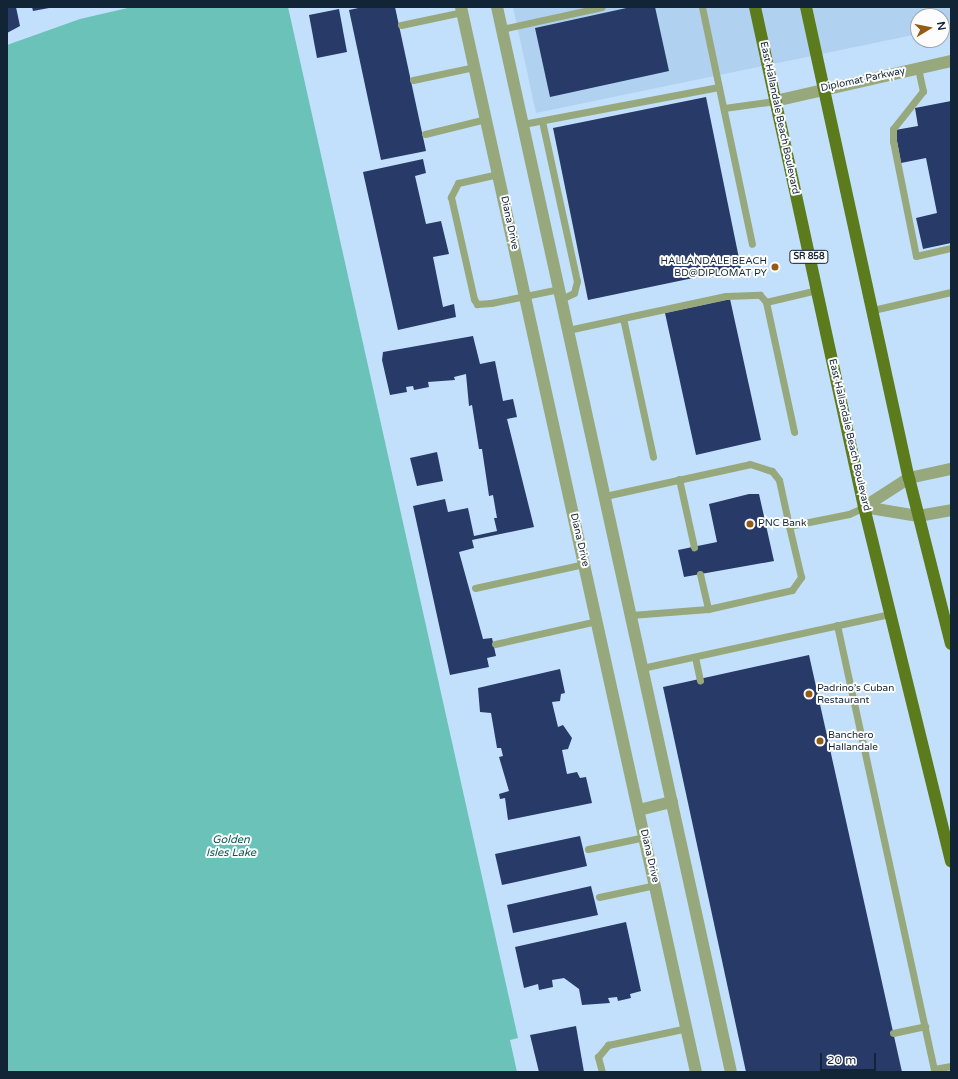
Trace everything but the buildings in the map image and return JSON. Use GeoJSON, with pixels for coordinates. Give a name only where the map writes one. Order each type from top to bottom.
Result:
{"type":"FeatureCollection","features":[{"type":"Feature","properties":{"kind":"main road","name":"East Hallandale Beach Boulevard"},"geometry":{"type":"LineString","coordinates":[[754,7],[864,507],[951,860]]}},
{"type":"Feature","properties":{"kind":"main road"},"geometry":{"type":"LineString","coordinates":[[806,7],[909,478],[951,644]]}},
{"type":"Feature","properties":{"kind":"street"},"geometry":{"type":"LineString","coordinates":[[497,7],[731,1072]]}},
{"type":"Feature","properties":{"kind":"street","name":"Diana Drive"},"geometry":{"type":"LineString","coordinates":[[462,10],[696,1072]]}},
{"type":"Feature","properties":{"kind":"street","name":"Diplomat Parkway"},"geometry":{"type":"LineString","coordinates":[[775,101],[824,88],[951,61]]}},
{"type":"Feature","properties":{"kind":"street"},"geometry":{"type":"LineString","coordinates":[[864,507],[909,478],[951,469]]}},
{"type":"Feature","properties":{"kind":"street"},"geometry":{"type":"LineString","coordinates":[[864,507],[918,516],[951,510]]}},
{"type":"Feature","properties":{"kind":"street"},"geometry":{"type":"LineString","coordinates":[[639,810],[672,802]]}},
{"type":"Feature","properties":{"kind":"lane"},"geometry":{"type":"LineString","coordinates":[[502,29],[602,7]]}},
{"type":"Feature","properties":{"kind":"lane"},"geometry":{"type":"LineString","coordinates":[[702,7],[752,244]]}},
{"type":"Feature","properties":{"kind":"lane"},"geometry":{"type":"LineString","coordinates":[[401,25],[462,10]]}},
{"type":"Feature","properties":{"kind":"lane"},"geometry":{"type":"LineString","coordinates":[[413,80],[474,67]]}},
{"type":"Feature","properties":{"kind":"lane"},"geometry":{"type":"LineString","coordinates":[[918,68],[923,91],[893,130],[893,141],[916,256],[951,248]]}},
{"type":"Feature","properties":{"kind":"lane"},"geometry":{"type":"LineString","coordinates":[[523,124],[719,86]]}},
{"type":"Feature","properties":{"kind":"lane"},"geometry":{"type":"LineString","coordinates":[[724,108],[775,101]]}},
{"type":"Feature","properties":{"kind":"lane"},"geometry":{"type":"LineString","coordinates":[[425,134],[486,119]]}},
{"type":"Feature","properties":{"kind":"lane"},"geometry":{"type":"LineString","coordinates":[[498,174],[458,183],[451,196],[477,304],[525,296],[574,293],[578,281],[542,121]]}},
{"type":"Feature","properties":{"kind":"lane"},"geometry":{"type":"LineString","coordinates":[[568,330],[726,296],[752,294],[766,302],[817,290]]}},
{"type":"Feature","properties":{"kind":"lane"},"geometry":{"type":"LineString","coordinates":[[873,310],[951,292]]}},
{"type":"Feature","properties":{"kind":"lane"},"geometry":{"type":"LineString","coordinates":[[766,302],[794,432]]}},
{"type":"Feature","properties":{"kind":"lane"},"geometry":{"type":"LineString","coordinates":[[623,318],[653,457]]}},
{"type":"Feature","properties":{"kind":"lane"},"geometry":{"type":"LineString","coordinates":[[605,496],[750,464],[762,466],[779,480],[801,577],[799,585],[792,590],[708,609],[659,616],[631,615]]}},
{"type":"Feature","properties":{"kind":"lane"},"geometry":{"type":"LineString","coordinates":[[679,479],[694,546]]}},
{"type":"Feature","properties":{"kind":"lane"},"geometry":{"type":"LineString","coordinates":[[789,526],[849,514],[864,507]]}},
{"type":"Feature","properties":{"kind":"lane"},"geometry":{"type":"LineString","coordinates":[[475,588],[584,564]]}},
{"type":"Feature","properties":{"kind":"lane"},"geometry":{"type":"LineString","coordinates":[[700,574],[708,609]]}},
{"type":"Feature","properties":{"kind":"lane"},"geometry":{"type":"LineString","coordinates":[[642,668],[890,614]]}},
{"type":"Feature","properties":{"kind":"lane"},"geometry":{"type":"LineString","coordinates":[[495,644],[597,621]]}},
{"type":"Feature","properties":{"kind":"lane"},"geometry":{"type":"LineString","coordinates":[[837,625],[934,1069],[951,1066]]}},
{"type":"Feature","properties":{"kind":"lane"},"geometry":{"type":"LineString","coordinates":[[695,657],[700,680]]}},
{"type":"Feature","properties":{"kind":"lane"},"geometry":{"type":"LineString","coordinates":[[588,849],[645,836]]}},
{"type":"Feature","properties":{"kind":"lane"},"geometry":{"type":"LineString","coordinates":[[599,897],[656,885]]}},
{"type":"Feature","properties":{"kind":"lane"},"geometry":{"type":"LineString","coordinates":[[893,1033],[925,1026]]}},
{"type":"Feature","properties":{"kind":"lane"},"geometry":{"type":"LineString","coordinates":[[602,1072],[598,1057],[608,1045],[687,1028]]}},
{"type":"Feature","properties":{"kind":"shaded area"},"geometry":{"type":"Polygon","coordinates":[[[513,7],[951,7],[951,27],[950,8],[910,8],[910,36],[536,113],[513,7]]]}},
{"type":"Feature","properties":{"kind":"water","name":"Golden Isles Lake"},"geometry":{"type":"Polygon","coordinates":[[[132,7],[288,7],[518,1038],[510,1040],[517,1072],[7,1072],[7,45],[80,19],[132,7]]]}},
{"type":"Feature","properties":{"kind":"place","name":"HALLANDALE BEACH BD@DIPLOMAT PY"},"geometry":{"type":"Point","coordinates":[775,267]}},
{"type":"Feature","properties":{"kind":"place","name":"PNC Bank"},"geometry":{"type":"Point","coordinates":[750,524]}},
{"type":"Feature","properties":{"kind":"place","name":"Padrino’s Cuban Restaurant"},"geometry":{"type":"Point","coordinates":[809,694]}},
{"type":"Feature","properties":{"kind":"place","name":"Banchero Hallandale"},"geometry":{"type":"Point","coordinates":[820,741]}}]}
